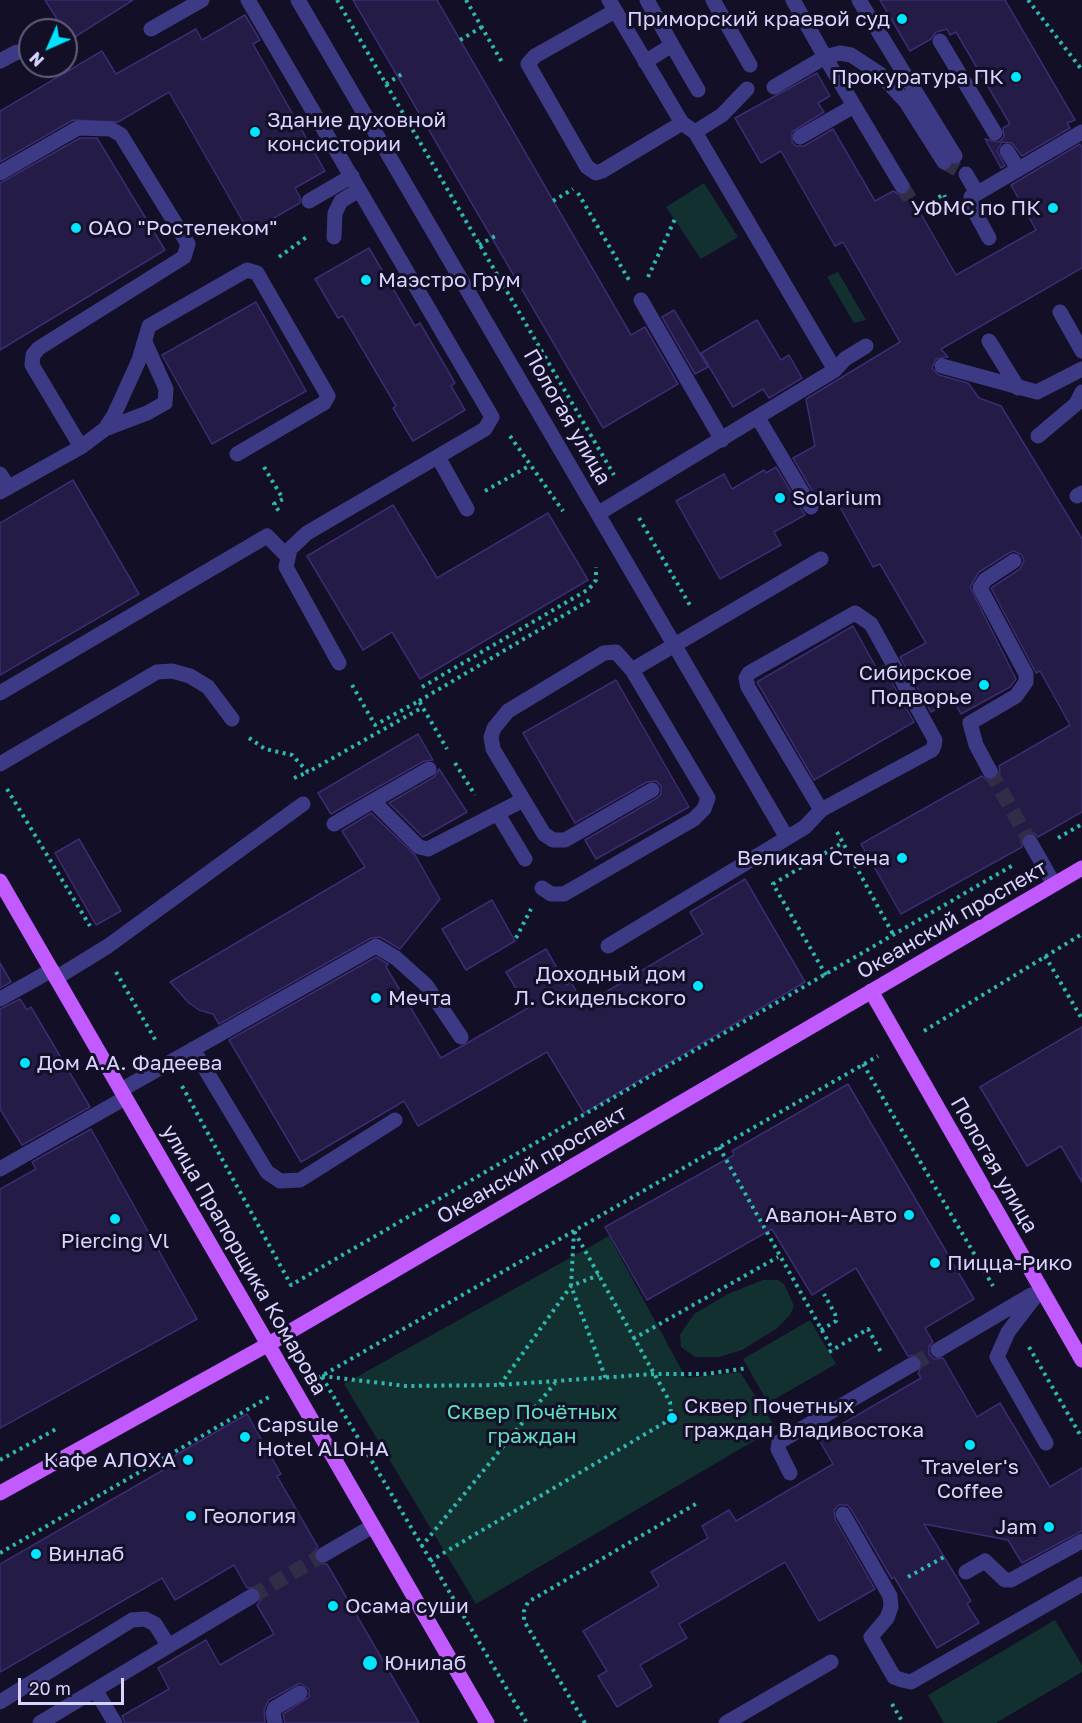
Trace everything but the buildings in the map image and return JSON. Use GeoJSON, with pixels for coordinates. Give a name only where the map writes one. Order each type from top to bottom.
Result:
{"type":"FeatureCollection","features":[{"type":"Feature","properties":{"kind":"main road","name":"Океанский проспект"},"geometry":{"type":"LineString","coordinates":[[0,1492],[267,1344],[1082,868]]}},
{"type":"Feature","properties":{"kind":"main road","name":"улица Прапорщика Комарова"},"geometry":{"type":"LineString","coordinates":[[0,881],[487,1723]]}},
{"type":"Feature","properties":{"kind":"main road","name":"Пологая улица"},"geometry":{"type":"LineString","coordinates":[[871,991],[1082,1360]]}},
{"type":"Feature","properties":{"kind":"street"},"geometry":{"type":"LineString","coordinates":[[152,29],[202,0]]}},
{"type":"Feature","properties":{"kind":"street"},"geometry":{"type":"LineString","coordinates":[[248,0],[490,411],[492,422],[485,429],[307,533],[286,555],[286,567],[339,663]]}},
{"type":"Feature","properties":{"kind":"street","name":"Пологая улица"},"geometry":{"type":"LineString","coordinates":[[298,0],[787,838]]}},
{"type":"Feature","properties":{"kind":"street"},"geometry":{"type":"LineString","coordinates":[[646,0],[698,90]]}},
{"type":"Feature","properties":{"kind":"street"},"geometry":{"type":"LineString","coordinates":[[713,0],[750,65]]}},
{"type":"Feature","properties":{"kind":"street"},"geometry":{"type":"LineString","coordinates":[[793,0],[902,186]]}},
{"type":"Feature","properties":{"kind":"street"},"geometry":{"type":"LineString","coordinates":[[774,87],[825,57],[840,53],[851,55],[884,78],[906,102],[949,159],[859,0]]}},
{"type":"Feature","properties":{"kind":"street"},"geometry":{"type":"LineString","coordinates":[[682,123],[596,173],[587,167],[528,64],[535,56],[612,5],[682,123],[695,132],[835,370]]}},
{"type":"Feature","properties":{"kind":"street"},"geometry":{"type":"LineString","coordinates":[[940,40],[995,133]]}},
{"type":"Feature","properties":{"kind":"street"},"geometry":{"type":"LineString","coordinates":[[645,62],[672,45]]}},
{"type":"Feature","properties":{"kind":"street"},"geometry":{"type":"LineString","coordinates":[[0,61],[17,52]]}},
{"type":"Feature","properties":{"kind":"street"},"geometry":{"type":"LineString","coordinates":[[695,132],[722,115],[747,88]]}},
{"type":"Feature","properties":{"kind":"street"},"geometry":{"type":"LineString","coordinates":[[800,136],[854,106]]}},
{"type":"Feature","properties":{"kind":"street"},"geometry":{"type":"LineString","coordinates":[[0,173],[78,128],[111,129],[121,135],[188,244],[184,257],[39,348],[33,355],[32,365],[81,447]]}},
{"type":"Feature","properties":{"kind":"street"},"geometry":{"type":"LineString","coordinates":[[989,238],[969,201],[976,193],[1082,132]]}},
{"type":"Feature","properties":{"kind":"street"},"geometry":{"type":"LineString","coordinates":[[1007,151],[1018,169]]}},
{"type":"Feature","properties":{"kind":"street"},"geometry":{"type":"LineString","coordinates":[[966,174],[976,193]]}},
{"type":"Feature","properties":{"kind":"street"},"geometry":{"type":"LineString","coordinates":[[309,201],[356,183]]}},
{"type":"Feature","properties":{"kind":"street"},"geometry":{"type":"LineString","coordinates":[[334,237],[335,213],[341,201],[356,183]]}},
{"type":"Feature","properties":{"kind":"street"},"geometry":{"type":"LineString","coordinates":[[105,429],[120,403],[145,342],[149,326],[247,270],[257,273],[328,396],[324,403],[237,454]]}},
{"type":"Feature","properties":{"kind":"street"},"geometry":{"type":"LineString","coordinates":[[640,298],[722,440]]}},
{"type":"Feature","properties":{"kind":"street"},"geometry":{"type":"LineString","coordinates":[[1060,312],[1077,329],[1082,351]]}},
{"type":"Feature","properties":{"kind":"street"},"geometry":{"type":"LineString","coordinates":[[989,341],[1018,388]]}},
{"type":"Feature","properties":{"kind":"street"},"geometry":{"type":"LineString","coordinates":[[0,474],[4,490],[81,447],[105,429],[147,413],[165,403],[166,389],[145,342]]}},
{"type":"Feature","properties":{"kind":"street"},"geometry":{"type":"LineString","coordinates":[[599,513],[835,370],[845,359],[866,346]]}},
{"type":"Feature","properties":{"kind":"street"},"geometry":{"type":"LineString","coordinates":[[942,366],[1041,393],[1082,369]]}},
{"type":"Feature","properties":{"kind":"street"},"geometry":{"type":"LineString","coordinates":[[1038,436],[1070,409],[1082,392]]}},
{"type":"Feature","properties":{"kind":"street"},"geometry":{"type":"LineString","coordinates":[[758,418],[811,507]]}},
{"type":"Feature","properties":{"kind":"street"},"geometry":{"type":"LineString","coordinates":[[438,457],[465,506]]}},
{"type":"Feature","properties":{"kind":"street"},"geometry":{"type":"LineString","coordinates":[[0,693],[267,536],[286,555]]}},
{"type":"Feature","properties":{"kind":"street"},"geometry":{"type":"LineString","coordinates":[[632,670],[821,558]]}},
{"type":"Feature","properties":{"kind":"street"},"geometry":{"type":"LineString","coordinates":[[990,771],[976,745],[970,723],[1016,696],[1026,682],[1026,674],[980,588],[985,580],[1014,561]]}},
{"type":"Feature","properties":{"kind":"street"},"geometry":{"type":"LineString","coordinates":[[608,946],[806,827],[821,810],[932,750],[934,740],[871,624],[855,613],[749,673],[746,678],[748,687],[821,810]]}},
{"type":"Feature","properties":{"kind":"street"},"geometry":{"type":"LineString","coordinates":[[542,888],[551,894],[564,894],[694,819],[704,810],[708,798],[632,670],[616,652],[604,653],[508,711],[494,728],[491,737],[493,749],[544,834],[553,840],[565,840],[652,790]]}},
{"type":"Feature","properties":{"kind":"street"},"geometry":{"type":"LineString","coordinates":[[0,764],[157,672],[172,671],[190,676],[208,687],[232,719]]}},
{"type":"Feature","properties":{"kind":"street"},"geometry":{"type":"LineString","coordinates":[[334,824],[429,769]]}},
{"type":"Feature","properties":{"kind":"street"},"geometry":{"type":"LineString","coordinates":[[374,801],[419,848],[428,849],[523,800]]}},
{"type":"Feature","properties":{"kind":"street"},"geometry":{"type":"LineString","coordinates":[[0,999],[104,949],[303,804]]}},
{"type":"Feature","properties":{"kind":"street"},"geometry":{"type":"LineString","coordinates":[[498,814],[525,859]]}},
{"type":"Feature","properties":{"kind":"street"},"geometry":{"type":"LineString","coordinates":[[1033,847],[1054,884]]}},
{"type":"Feature","properties":{"kind":"street"},"geometry":{"type":"LineString","coordinates":[[0,1169],[123,1094],[169,1063],[376,946],[396,958],[426,985],[461,1037]]}},
{"type":"Feature","properties":{"kind":"street"},"geometry":{"type":"LineString","coordinates":[[193,1049],[267,1172],[280,1181],[300,1180],[395,1120]]}},
{"type":"Feature","properties":{"kind":"street"},"geometry":{"type":"LineString","coordinates":[[938,1350],[1011,1316],[1041,1289]]}},
{"type":"Feature","properties":{"kind":"street"},"geometry":{"type":"LineString","coordinates":[[1011,1316],[997,1357],[1046,1443]]}},
{"type":"Feature","properties":{"kind":"street"},"geometry":{"type":"LineString","coordinates":[[790,1473],[778,1449],[779,1442],[913,1364]]}},
{"type":"Feature","properties":{"kind":"street"},"geometry":{"type":"LineString","coordinates":[[843,1514],[886,1589],[891,1607],[887,1618],[871,1637],[894,1677],[911,1682],[1082,1584]]}},
{"type":"Feature","properties":{"kind":"street"},"geometry":{"type":"LineString","coordinates":[[323,1555],[373,1527]]}},
{"type":"Feature","properties":{"kind":"street"},"geometry":{"type":"LineString","coordinates":[[966,1572],[985,1561],[1005,1580],[1011,1580],[1082,1541]]}},
{"type":"Feature","properties":{"kind":"street"},"geometry":{"type":"LineString","coordinates":[[40,1723],[252,1596]]}},
{"type":"Feature","properties":{"kind":"street"},"geometry":{"type":"LineString","coordinates":[[0,1702],[132,1620],[145,1619],[155,1624],[168,1645]]}},
{"type":"Feature","properties":{"kind":"street"},"geometry":{"type":"LineString","coordinates":[[726,1723],[831,1662]]}},
{"type":"Feature","properties":{"kind":"street"},"geometry":{"type":"LineString","coordinates":[[96,1691],[115,1723]]}},
{"type":"Feature","properties":{"kind":"street"},"geometry":{"type":"LineString","coordinates":[[275,1723],[273,1713],[275,1708],[300,1693]]}},
{"type":"Feature","properties":{"kind":"path"},"geometry":{"type":"LineString","coordinates":[[337,0],[704,629]]}},
{"type":"Feature","properties":{"kind":"path"},"geometry":{"type":"LineString","coordinates":[[1028,0],[1082,70]]}},
{"type":"Feature","properties":{"kind":"path"},"geometry":{"type":"LineString","coordinates":[[460,40],[482,27]]}},
{"type":"Feature","properties":{"kind":"path"},"geometry":{"type":"LineString","coordinates":[[386,84],[402,74]]}},
{"type":"Feature","properties":{"kind":"path"},"geometry":{"type":"LineString","coordinates":[[569,178],[640,298]]}},
{"type":"Feature","properties":{"kind":"path"},"geometry":{"type":"LineString","coordinates":[[553,201],[575,187]]}},
{"type":"Feature","properties":{"kind":"path"},"geometry":{"type":"LineString","coordinates":[[917,211],[944,195],[949,204]]}},
{"type":"Feature","properties":{"kind":"path"},"geometry":{"type":"LineString","coordinates":[[640,298],[675,219]]}},
{"type":"Feature","properties":{"kind":"path"},"geometry":{"type":"LineString","coordinates":[[479,245],[497,235]]}},
{"type":"Feature","properties":{"kind":"path"},"geometry":{"type":"LineString","coordinates":[[492,422],[508,433],[568,520]]}},
{"type":"Feature","properties":{"kind":"path"},"geometry":{"type":"LineString","coordinates":[[465,506],[529,466]]}},
{"type":"Feature","properties":{"kind":"path"},"geometry":{"type":"LineString","coordinates":[[265,468],[283,499],[274,504]]}},
{"type":"Feature","properties":{"kind":"path"},"geometry":{"type":"LineString","coordinates":[[422,687],[589,589],[596,580],[597,569],[591,560]]}},
{"type":"Feature","properties":{"kind":"path"},"geometry":{"type":"LineString","coordinates":[[339,663],[375,725],[593,598]]}},
{"type":"Feature","properties":{"kind":"path"},"geometry":{"type":"LineString","coordinates":[[504,639],[509,648]]}},
{"type":"Feature","properties":{"kind":"path"},"geometry":{"type":"LineString","coordinates":[[419,701],[470,788]]}},
{"type":"Feature","properties":{"kind":"path"},"geometry":{"type":"LineString","coordinates":[[232,719],[248,737],[265,749],[292,754],[308,772],[423,707]]}},
{"type":"Feature","properties":{"kind":"path"},"geometry":{"type":"LineString","coordinates":[[6,788],[104,949],[291,1284],[894,936],[1033,847],[1082,824]]}},
{"type":"Feature","properties":{"kind":"path"},"geometry":{"type":"LineString","coordinates":[[806,827],[814,841],[835,829],[894,936]]}},
{"type":"Feature","properties":{"kind":"path"},"geometry":{"type":"LineString","coordinates":[[826,975],[773,884],[842,843]]}},
{"type":"Feature","properties":{"kind":"path"},"geometry":{"type":"LineString","coordinates":[[0,1553],[258,1401],[322,1376],[863,1065],[1082,934]]}},
{"type":"Feature","properties":{"kind":"path"},"geometry":{"type":"LineString","coordinates":[[1045,956],[1082,1019]]}},
{"type":"Feature","properties":{"kind":"path"},"geometry":{"type":"LineString","coordinates":[[863,1065],[1082,1438]]}},
{"type":"Feature","properties":{"kind":"path"},"geometry":{"type":"LineString","coordinates":[[718,1147],[831,1351],[868,1329],[886,1360]]}},
{"type":"Feature","properties":{"kind":"path"},"geometry":{"type":"LineString","coordinates":[[430,1561],[664,1423],[671,1414],[670,1402],[574,1231]]}},
{"type":"Feature","properties":{"kind":"path"},"geometry":{"type":"LineString","coordinates":[[574,1231],[571,1286],[606,1379]]}},
{"type":"Feature","properties":{"kind":"path"},"geometry":{"type":"LineString","coordinates":[[633,1339],[778,1257]]}},
{"type":"Feature","properties":{"kind":"path"},"geometry":{"type":"LineString","coordinates":[[500,1385],[571,1286],[599,1275]]}},
{"type":"Feature","properties":{"kind":"path"},"geometry":{"type":"LineString","coordinates":[[821,1330],[836,1321],[835,1314],[824,1294]]}},
{"type":"Feature","properties":{"kind":"path"},"geometry":{"type":"LineString","coordinates":[[322,1376],[406,1386],[500,1385],[654,1374],[705,1374],[748,1368]]}},
{"type":"Feature","properties":{"kind":"path"},"geometry":{"type":"LineString","coordinates":[[322,1376],[527,1723]]}},
{"type":"Feature","properties":{"kind":"path"},"geometry":{"type":"LineString","coordinates":[[421,1547],[555,1382]]}},
{"type":"Feature","properties":{"kind":"path"},"geometry":{"type":"LineString","coordinates":[[0,1460],[63,1425]]}},
{"type":"Feature","properties":{"kind":"path"},"geometry":{"type":"LineString","coordinates":[[585,1723],[524,1621],[524,1611],[528,1602],[699,1502]]}},
{"type":"Feature","properties":{"kind":"path"},"geometry":{"type":"LineString","coordinates":[[886,1589],[949,1554],[957,1555],[966,1572]]}},
{"type":"Feature","properties":{"kind":"green space"},"geometry":{"type":"Polygon","coordinates":[[[704,183],[738,237],[701,259],[666,207],[704,183]]]}},
{"type":"Feature","properties":{"kind":"green space"},"geometry":{"type":"Polygon","coordinates":[[[838,272],[866,320],[854,323],[827,277],[838,272]]]}},
{"type":"Feature","properties":{"kind":"green space","name":"Сквер Почётных граждан"},"geometry":{"type":"Polygon","coordinates":[[[609,1236],[686,1378],[740,1372],[776,1428],[476,1604],[344,1384],[609,1236]]]}},
{"type":"Feature","properties":{"kind":"green space"},"geometry":{"type":"Polygon","coordinates":[[[763,1280],[778,1280],[784,1284],[794,1306],[790,1315],[776,1329],[742,1350],[719,1357],[695,1357],[681,1347],[680,1335],[694,1314],[728,1294],[763,1280]]]}},
{"type":"Feature","properties":{"kind":"green space"},"geometry":{"type":"Polygon","coordinates":[[[810,1320],[836,1364],[768,1403],[743,1359],[810,1320]]]}},
{"type":"Feature","properties":{"kind":"green space"},"geometry":{"type":"Polygon","coordinates":[[[1055,1620],[1082,1665],[1082,1672],[996,1723],[944,1723],[928,1695],[1055,1620]]]}},
{"type":"Feature","properties":{"kind":"tunnel"},"geometry":{"type":"LineString","coordinates":[[944,162],[966,174]]}},
{"type":"Feature","properties":{"kind":"tunnel"},"geometry":{"type":"LineString","coordinates":[[902,186],[913,204]]}},
{"type":"Feature","properties":{"kind":"tunnel"},"geometry":{"type":"LineString","coordinates":[[990,771],[1030,842]]}},
{"type":"Feature","properties":{"kind":"tunnel"},"geometry":{"type":"LineString","coordinates":[[913,1364],[938,1350]]}},
{"type":"Feature","properties":{"kind":"tunnel"},"geometry":{"type":"LineString","coordinates":[[252,1596],[323,1555]]}},
{"type":"Feature","properties":{"kind":"place","name":"Приморский краевой суд"},"geometry":{"type":"Point","coordinates":[902,19]}},
{"type":"Feature","properties":{"kind":"place","name":"Прокуратура ПК"},"geometry":{"type":"Point","coordinates":[1016,77]}},
{"type":"Feature","properties":{"kind":"place","name":"Здание духовной консистории"},"geometry":{"type":"Point","coordinates":[255,132]}},
{"type":"Feature","properties":{"kind":"place","name":"УФМС по ПК"},"geometry":{"type":"Point","coordinates":[1053,208]}},
{"type":"Feature","properties":{"kind":"place","name":"ОАО \"Ростелеком\""},"geometry":{"type":"Point","coordinates":[76,228]}},
{"type":"Feature","properties":{"kind":"place","name":"Маэстро Грум"},"geometry":{"type":"Point","coordinates":[366,280]}},
{"type":"Feature","properties":{"kind":"place","name":"Solarium"},"geometry":{"type":"Point","coordinates":[780,498]}},
{"type":"Feature","properties":{"kind":"place","name":"Сибирское Подворье"},"geometry":{"type":"Point","coordinates":[984,685]}},
{"type":"Feature","properties":{"kind":"place","name":"Великая Стена"},"geometry":{"type":"Point","coordinates":[902,858]}},
{"type":"Feature","properties":{"kind":"place","name":"Доходный дом Л. Скидельского"},"geometry":{"type":"Point","coordinates":[698,986]}},
{"type":"Feature","properties":{"kind":"place","name":"Мечта"},"geometry":{"type":"Point","coordinates":[376,998]}},
{"type":"Feature","properties":{"kind":"place","name":"Дом А.А. Фадеева"},"geometry":{"type":"Point","coordinates":[25,1063]}},
{"type":"Feature","properties":{"kind":"place","name":"Авалон-Авто"},"geometry":{"type":"Point","coordinates":[909,1215]}},
{"type":"Feature","properties":{"kind":"place","name":"Piercing Vl"},"geometry":{"type":"Point","coordinates":[115,1219]}},
{"type":"Feature","properties":{"kind":"place","name":"Пицца-Рико"},"geometry":{"type":"Point","coordinates":[935,1263]}},
{"type":"Feature","properties":{"kind":"place","name":"Сквер Почетных граждан Владивостока"},"geometry":{"type":"Point","coordinates":[672,1418]}},
{"type":"Feature","properties":{"kind":"place","name":"Capsule Hotel ALOHA"},"geometry":{"type":"Point","coordinates":[245,1437]}},
{"type":"Feature","properties":{"kind":"place","name":"Traveler's Coffee"},"geometry":{"type":"Point","coordinates":[970,1445]}},
{"type":"Feature","properties":{"kind":"place","name":"Кафе АЛОХА"},"geometry":{"type":"Point","coordinates":[188,1460]}},
{"type":"Feature","properties":{"kind":"place","name":"Геология"},"geometry":{"type":"Point","coordinates":[191,1516]}},
{"type":"Feature","properties":{"kind":"place","name":"Jam"},"geometry":{"type":"Point","coordinates":[1049,1527]}},
{"type":"Feature","properties":{"kind":"place","name":"Винлаб"},"geometry":{"type":"Point","coordinates":[36,1554]}},
{"type":"Feature","properties":{"kind":"place","name":"Осама суши"},"geometry":{"type":"Point","coordinates":[333,1606]}},
{"type":"Feature","properties":{"kind":"place","name":"Юнилаб"},"geometry":{"type":"Point","coordinates":[370,1663]}}]}
